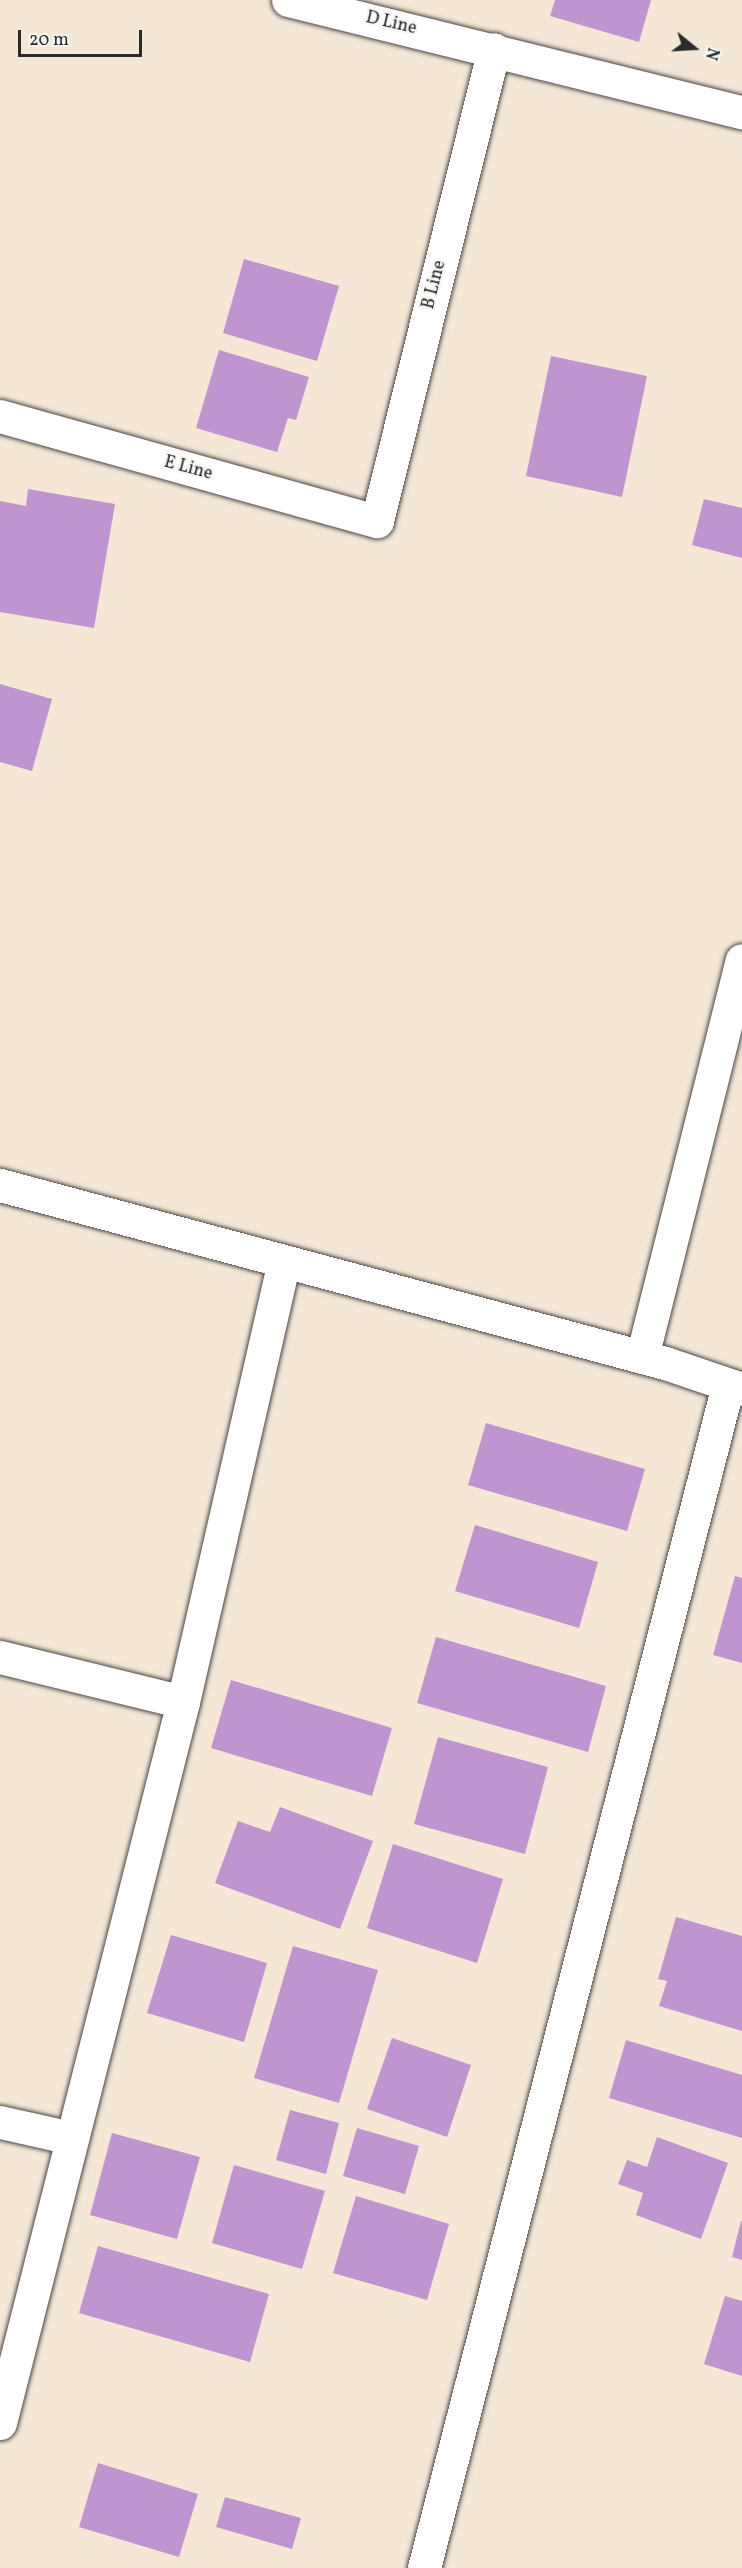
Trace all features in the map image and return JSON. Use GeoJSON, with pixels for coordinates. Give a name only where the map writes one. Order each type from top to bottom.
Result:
{"type":"FeatureCollection","features":[{"type":"Feature","properties":{"kind":"street","name":"D Line"},"geometry":{"type":"LineString","coordinates":[[288,0],[742,112]]}},
{"type":"Feature","properties":{"kind":"street","name":"B Line"},"geometry":{"type":"LineString","coordinates":[[377,521],[494,49]]}},
{"type":"Feature","properties":{"kind":"street","name":"E Line"},"geometry":{"type":"LineString","coordinates":[[0,416],[377,521]]}},
{"type":"Feature","properties":{"kind":"street"},"geometry":{"type":"LineString","coordinates":[[642,1357],[742,960]]}},
{"type":"Feature","properties":{"kind":"street"},"geometry":{"type":"LineString","coordinates":[[0,1185],[642,1357],[735,1387],[424,2568]]}},
{"type":"Feature","properties":{"kind":"street"},"geometry":{"type":"LineString","coordinates":[[0,2423],[183,1702],[284,1262]]}},
{"type":"Feature","properties":{"kind":"street"},"geometry":{"type":"LineString","coordinates":[[0,1657],[183,1702]]}},
{"type":"Feature","properties":{"kind":"street"},"geometry":{"type":"LineString","coordinates":[[0,2122],[72,2138]]}},
{"type":"Feature","properties":{"kind":"building"},"geometry":{"type":"Polygon","coordinates":[[[555,0],[651,0],[639,42],[550,16],[555,0]]]}},
{"type":"Feature","properties":{"kind":"building"},"geometry":{"type":"Polygon","coordinates":[[[244,259],[339,286],[317,361],[223,333],[244,259]]]}},
{"type":"Feature","properties":{"kind":"building"},"geometry":{"type":"Polygon","coordinates":[[[219,350],[309,377],[296,420],[288,418],[277,452],[196,428],[219,350]]]}},
{"type":"Feature","properties":{"kind":"building"},"geometry":{"type":"Polygon","coordinates":[[[551,356],[647,376],[622,497],[526,476],[551,356]]]}},
{"type":"Feature","properties":{"kind":"building"},"geometry":{"type":"Polygon","coordinates":[[[28,489],[115,504],[94,628],[0,612],[0,501],[26,506],[28,489]]]}},
{"type":"Feature","properties":{"kind":"building"},"geometry":{"type":"Polygon","coordinates":[[[704,499],[742,508],[742,558],[692,545],[704,499]]]}},
{"type":"Feature","properties":{"kind":"building"},"geometry":{"type":"Polygon","coordinates":[[[0,684],[52,699],[32,771],[0,762],[0,684]]]}},
{"type":"Feature","properties":{"kind":"building"},"geometry":{"type":"Polygon","coordinates":[[[486,1423],[645,1469],[627,1531],[468,1485],[486,1423]]]}},
{"type":"Feature","properties":{"kind":"building"},"geometry":{"type":"Polygon","coordinates":[[[475,1525],[598,1562],[579,1628],[455,1591],[475,1525]]]}},
{"type":"Feature","properties":{"kind":"building"},"geometry":{"type":"Polygon","coordinates":[[[735,1576],[742,1578],[742,1663],[713,1655],[735,1576]]]}},
{"type":"Feature","properties":{"kind":"building"},"geometry":{"type":"Polygon","coordinates":[[[436,1637],[606,1686],[588,1752],[417,1703],[436,1637]]]}},
{"type":"Feature","properties":{"kind":"building"},"geometry":{"type":"Polygon","coordinates":[[[231,1680],[392,1728],[372,1796],[211,1748],[231,1680]]]}},
{"type":"Feature","properties":{"kind":"building"},"geometry":{"type":"Polygon","coordinates":[[[438,1737],[548,1767],[525,1854],[414,1824],[438,1737]]]}},
{"type":"Feature","properties":{"kind":"building"},"geometry":{"type":"Polygon","coordinates":[[[280,1807],[373,1841],[340,1929],[215,1883],[238,1821],[270,1832],[280,1807]]]}},
{"type":"Feature","properties":{"kind":"building"},"geometry":{"type":"Polygon","coordinates":[[[393,1844],[503,1879],[477,1963],[367,1928],[393,1844]]]}},
{"type":"Feature","properties":{"kind":"building"},"geometry":{"type":"Polygon","coordinates":[[[676,1917],[742,1936],[742,2031],[659,2006],[667,1981],[658,1979],[676,1917]]]}},
{"type":"Feature","properties":{"kind":"building"},"geometry":{"type":"Polygon","coordinates":[[[171,1935],[267,1963],[244,2042],[147,2013],[171,1935]]]}},
{"type":"Feature","properties":{"kind":"building"},"geometry":{"type":"Polygon","coordinates":[[[293,1946],[378,1970],[339,2103],[254,2078],[293,1946]]]}},
{"type":"Feature","properties":{"kind":"building"},"geometry":{"type":"Polygon","coordinates":[[[392,2038],[471,2065],[447,2137],[367,2109],[392,2038]]]}},
{"type":"Feature","properties":{"kind":"building"},"geometry":{"type":"Polygon","coordinates":[[[626,2040],[742,2075],[742,2138],[609,2098],[626,2040]]]}},
{"type":"Feature","properties":{"kind":"building"},"geometry":{"type":"Polygon","coordinates":[[[290,2110],[339,2123],[326,2174],[276,2160],[290,2110]]]}},
{"type":"Feature","properties":{"kind":"building"},"geometry":{"type":"Polygon","coordinates":[[[357,2128],[419,2146],[405,2194],[343,2176],[357,2128]]]}},
{"type":"Feature","properties":{"kind":"building"},"geometry":{"type":"Polygon","coordinates":[[[112,2133],[200,2157],[177,2239],[90,2215],[112,2133]]]}},
{"type":"Feature","properties":{"kind":"building"},"geometry":{"type":"Polygon","coordinates":[[[657,2137],[728,2163],[701,2239],[636,2215],[643,2193],[618,2184],[627,2160],[647,2167],[657,2137]]]}},
{"type":"Feature","properties":{"kind":"building"},"geometry":{"type":"Polygon","coordinates":[[[234,2165],[325,2191],[302,2269],[212,2243],[234,2165]]]}},
{"type":"Feature","properties":{"kind":"building"},"geometry":{"type":"Polygon","coordinates":[[[356,2196],[449,2224],[427,2300],[333,2273],[356,2196]]]}},
{"type":"Feature","properties":{"kind":"building"},"geometry":{"type":"Polygon","coordinates":[[[742,2221],[742,2260],[732,2257],[742,2221]]]}},
{"type":"Feature","properties":{"kind":"building"},"geometry":{"type":"Polygon","coordinates":[[[98,2246],[269,2294],[250,2362],[79,2313],[98,2246]]]}},
{"type":"Feature","properties":{"kind":"building"},"geometry":{"type":"Polygon","coordinates":[[[725,2296],[742,2301],[742,2376],[704,2364],[725,2296]]]}},
{"type":"Feature","properties":{"kind":"building"},"geometry":{"type":"Polygon","coordinates":[[[98,2463],[198,2494],[179,2557],[79,2527],[98,2463]]]}},
{"type":"Feature","properties":{"kind":"building"},"geometry":{"type":"Polygon","coordinates":[[[225,2497],[301,2518],[292,2549],[216,2527],[225,2497]]]}}]}
